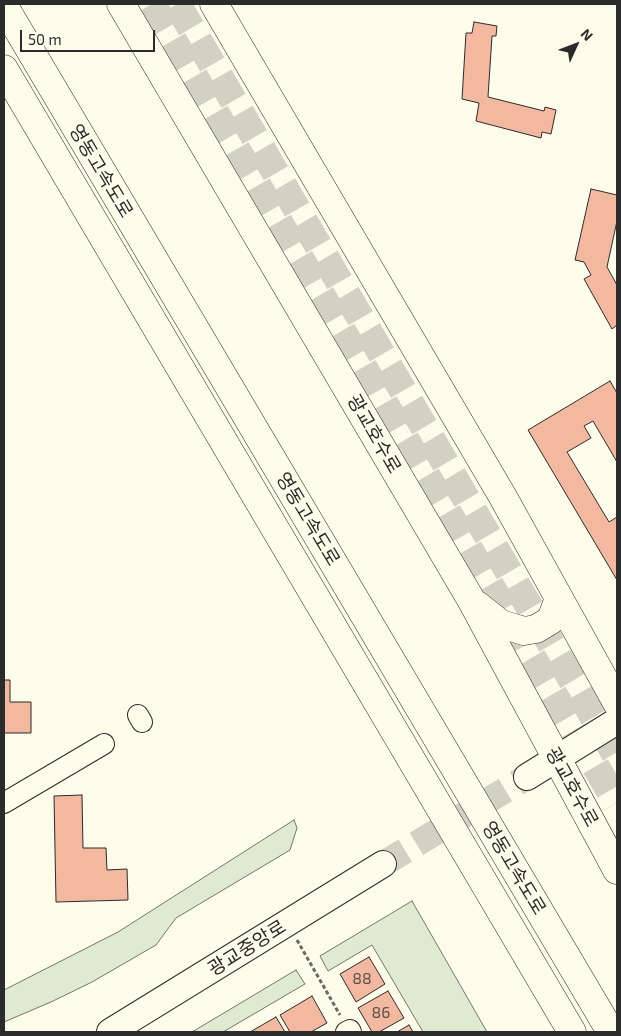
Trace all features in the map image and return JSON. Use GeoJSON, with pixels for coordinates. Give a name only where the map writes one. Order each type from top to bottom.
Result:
{"type":"FeatureCollection","features":[{"type":"Feature","properties":{"kind":"highway","name":"광교호수로"},"geometry":{"type":"LineString","coordinates":[[122,4],[474,603],[617,870]]}},
{"type":"Feature","properties":{"kind":"highway"},"geometry":{"type":"LineString","coordinates":[[214,4],[503,497],[617,703]]}},
{"type":"Feature","properties":{"kind":"highway","name":"영동고속도로"},"geometry":{"type":"LineString","coordinates":[[4,6],[611,1032]]}},
{"type":"Feature","properties":{"kind":"highway","name":"영동고속도로"},"geometry":{"type":"LineString","coordinates":[[4,69],[572,1032]]}},
{"type":"Feature","properties":{"kind":"highway"},"geometry":{"type":"LineString","coordinates":[[474,603],[501,624],[524,631],[536,629],[550,620],[559,598]]}},
{"type":"Feature","properties":{"kind":"main road"},"geometry":{"type":"LineString","coordinates":[[527,777],[617,721]]}},
{"type":"Feature","properties":{"kind":"main road","name":"광교중앙로"},"geometry":{"type":"LineString","coordinates":[[110,1032],[383,864]]}},
{"type":"Feature","properties":{"kind":"lane"},"geometry":{"type":"LineString","coordinates":[[4,803],[104,744]]}},
{"type":"Feature","properties":{"kind":"path"},"geometry":{"type":"LineString","coordinates":[[287,924],[349,1032]]}},
{"type":"Feature","properties":{"kind":"green space"},"geometry":{"type":"Polygon","coordinates":[[[294,820],[297,828],[290,850],[176,918],[156,945],[92,982],[4,1022],[4,990],[118,932],[294,820]]]}},
{"type":"Feature","properties":{"kind":"green space"},"geometry":{"type":"Polygon","coordinates":[[[412,901],[487,1032],[423,1032],[372,945],[328,971],[320,956],[412,901]]]}},
{"type":"Feature","properties":{"kind":"green space"},"geometry":{"type":"Polygon","coordinates":[[[296,970],[305,984],[223,1032],[192,1032],[296,970]]]}},
{"type":"Feature","properties":{"kind":"building"},"geometry":{"type":"Polygon","coordinates":[[[474,22],[497,26],[496,36],[492,36],[488,97],[544,111],[545,107],[556,110],[551,134],[542,132],[541,138],[476,121],[479,103],[462,99],[466,33],[472,33],[474,22]]]}},
{"type":"Feature","properties":{"kind":"building"},"geometry":{"type":"Polygon","coordinates":[[[591,189],[617,195],[617,221],[607,267],[617,285],[617,325],[612,329],[584,279],[591,275],[584,262],[575,260],[591,189]]]}},
{"type":"Feature","properties":{"kind":"building"},"geometry":{"type":"Polygon","coordinates":[[[610,381],[617,393],[617,462],[593,421],[584,426],[591,438],[567,452],[609,522],[617,517],[617,580],[528,430],[610,381]]]}},
{"type":"Feature","properties":{"kind":"building"},"geometry":{"type":"Polygon","coordinates":[[[4,680],[10,680],[10,702],[31,702],[31,733],[4,733],[4,680]]]}},
{"type":"Feature","properties":{"kind":"building"},"geometry":{"type":"Polygon","coordinates":[[[82,795],[83,848],[106,848],[107,870],[127,869],[128,900],[56,902],[54,796],[82,795]]]}},
{"type":"Feature","properties":{"kind":"building"},"geometry":{"type":"Polygon","coordinates":[[[369,957],[385,984],[356,1002],[340,974],[369,957]]]}},
{"type":"Feature","properties":{"kind":"building"},"geometry":{"type":"Polygon","coordinates":[[[388,991],[404,1018],[379,1032],[372,1032],[358,1008],[388,991]]]}},
{"type":"Feature","properties":{"kind":"building"},"geometry":{"type":"Polygon","coordinates":[[[312,996],[327,1023],[311,1032],[290,1032],[280,1015],[312,996]]]}},
{"type":"Feature","properties":{"kind":"building"},"geometry":{"type":"Polygon","coordinates":[[[276,1017],[285,1032],[250,1032],[276,1017]]]}},
{"type":"Feature","properties":{"kind":"building"},"geometry":{"type":"Polygon","coordinates":[[[409,1025],[413,1032],[397,1032],[409,1025]]]}},
{"type":"Feature","properties":{"kind":"tunnel"},"geometry":{"type":"LineString","coordinates":[[152,4],[617,803]]}},
{"type":"Feature","properties":{"kind":"tunnel"},"geometry":{"type":"LineString","coordinates":[[177,4],[617,757]]}},
{"type":"Feature","properties":{"kind":"tunnel"},"geometry":{"type":"LineString","coordinates":[[383,864],[527,777]]}}]}
